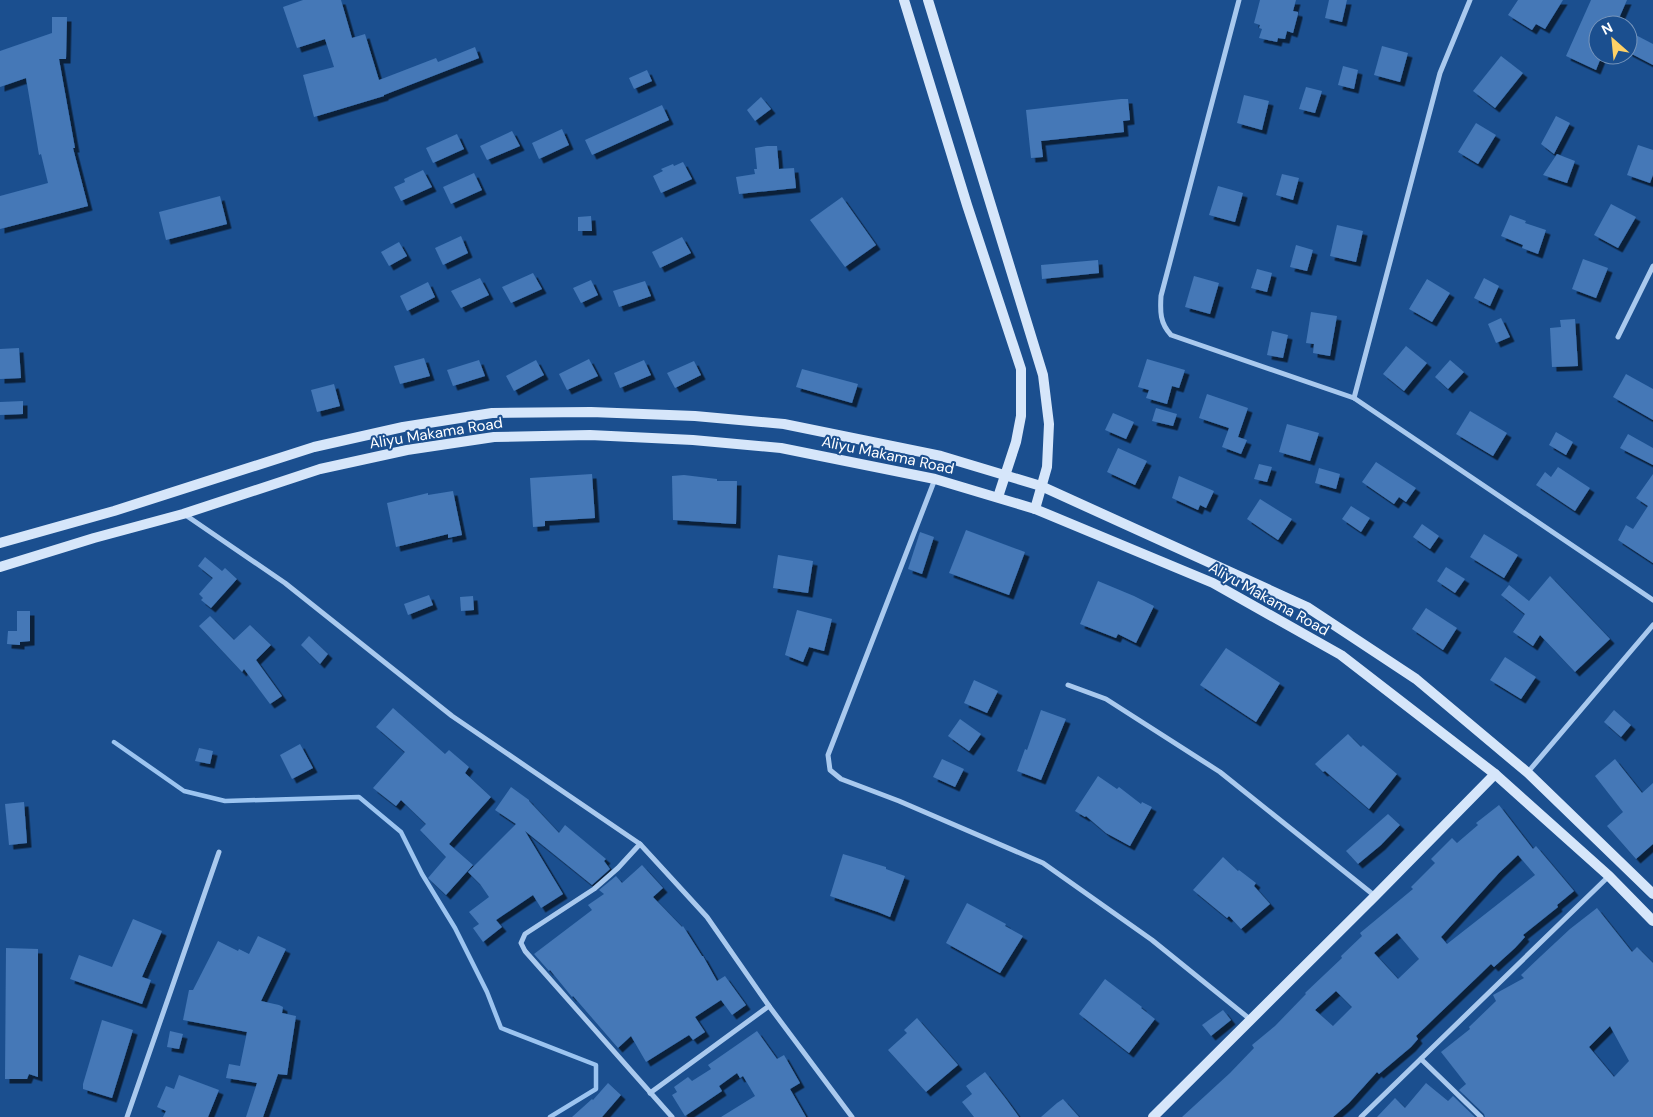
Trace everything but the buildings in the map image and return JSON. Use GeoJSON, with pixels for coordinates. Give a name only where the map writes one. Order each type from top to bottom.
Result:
{"type":"FeatureCollection","features":[{"type":"Feature","properties":{"kind":"street"},"geometry":{"type":"LineString","coordinates":[[904,0],[967,205],[1021,369],[1021,416],[1016,442],[998,497]]}},
{"type":"Feature","properties":{"kind":"street"},"geometry":{"type":"LineString","coordinates":[[928,0],[1043,375],[1049,424],[1047,467],[1035,509]]}},
{"type":"Feature","properties":{"kind":"street"},"geometry":{"type":"LineString","coordinates":[[1239,0],[1165,278],[1160,313],[1165,328],[1171,335],[1354,398],[1653,600]]}},
{"type":"Feature","properties":{"kind":"street"},"geometry":{"type":"LineString","coordinates":[[1354,398],[1440,73],[1470,0]]}},
{"type":"Feature","properties":{"kind":"street"},"geometry":{"type":"LineString","coordinates":[[1618,337],[1653,266]]}},
{"type":"Feature","properties":{"kind":"street","name":"Aliyu Makama Road"},"geometry":{"type":"LineString","coordinates":[[0,543],[114,511],[314,447],[403,427],[492,413],[591,412],[695,416],[784,424],[940,456],[1041,486],[1307,607],[1416,679],[1528,773],[1653,894]]}},
{"type":"Feature","properties":{"kind":"street","name":"Aliyu Makama Road"},"geometry":{"type":"LineString","coordinates":[[0,567],[94,538],[183,514],[320,470],[407,450],[494,437],[590,435],[693,440],[781,448],[935,479],[1035,509],[1213,583],[1341,655],[1495,774],[1609,876],[1653,921]]}},
{"type":"Feature","properties":{"kind":"street"},"geometry":{"type":"LineString","coordinates":[[935,479],[828,755],[830,770],[841,780],[899,801],[1043,863],[1152,940],[1251,1020]]}},
{"type":"Feature","properties":{"kind":"street"},"geometry":{"type":"LineString","coordinates":[[183,514],[284,583],[452,716],[640,844],[707,917],[769,1006],[852,1117]]}},
{"type":"Feature","properties":{"kind":"street"},"geometry":{"type":"LineString","coordinates":[[1528,773],[1653,625]]}},
{"type":"Feature","properties":{"kind":"street"},"geometry":{"type":"LineString","coordinates":[[1068,685],[1106,699],[1220,772],[1375,896]]}},
{"type":"Feature","properties":{"kind":"street"},"geometry":{"type":"LineString","coordinates":[[1157,1116],[1495,774]]}},
{"type":"Feature","properties":{"kind":"street"},"geometry":{"type":"LineString","coordinates":[[640,844],[618,868],[594,889],[524,934],[521,943],[525,951],[672,1117]]}},
{"type":"Feature","properties":{"kind":"street"},"geometry":{"type":"LineString","coordinates":[[127,1117],[219,852]]}},
{"type":"Feature","properties":{"kind":"street"},"geometry":{"type":"LineString","coordinates":[[1361,1117],[1609,876]]}},
{"type":"Feature","properties":{"kind":"street"},"geometry":{"type":"LineString","coordinates":[[650,1093],[769,1006]]}},
{"type":"Feature","properties":{"kind":"street"},"geometry":{"type":"LineString","coordinates":[[1422,1059],[1481,1117]]}},
{"type":"Feature","properties":{"kind":"waterway"},"geometry":{"type":"LineString","coordinates":[[114,742],[184,791],[225,801],[359,797],[401,832],[422,874],[455,928],[487,992],[501,1028],[596,1065],[596,1089],[550,1117]]}}]}
